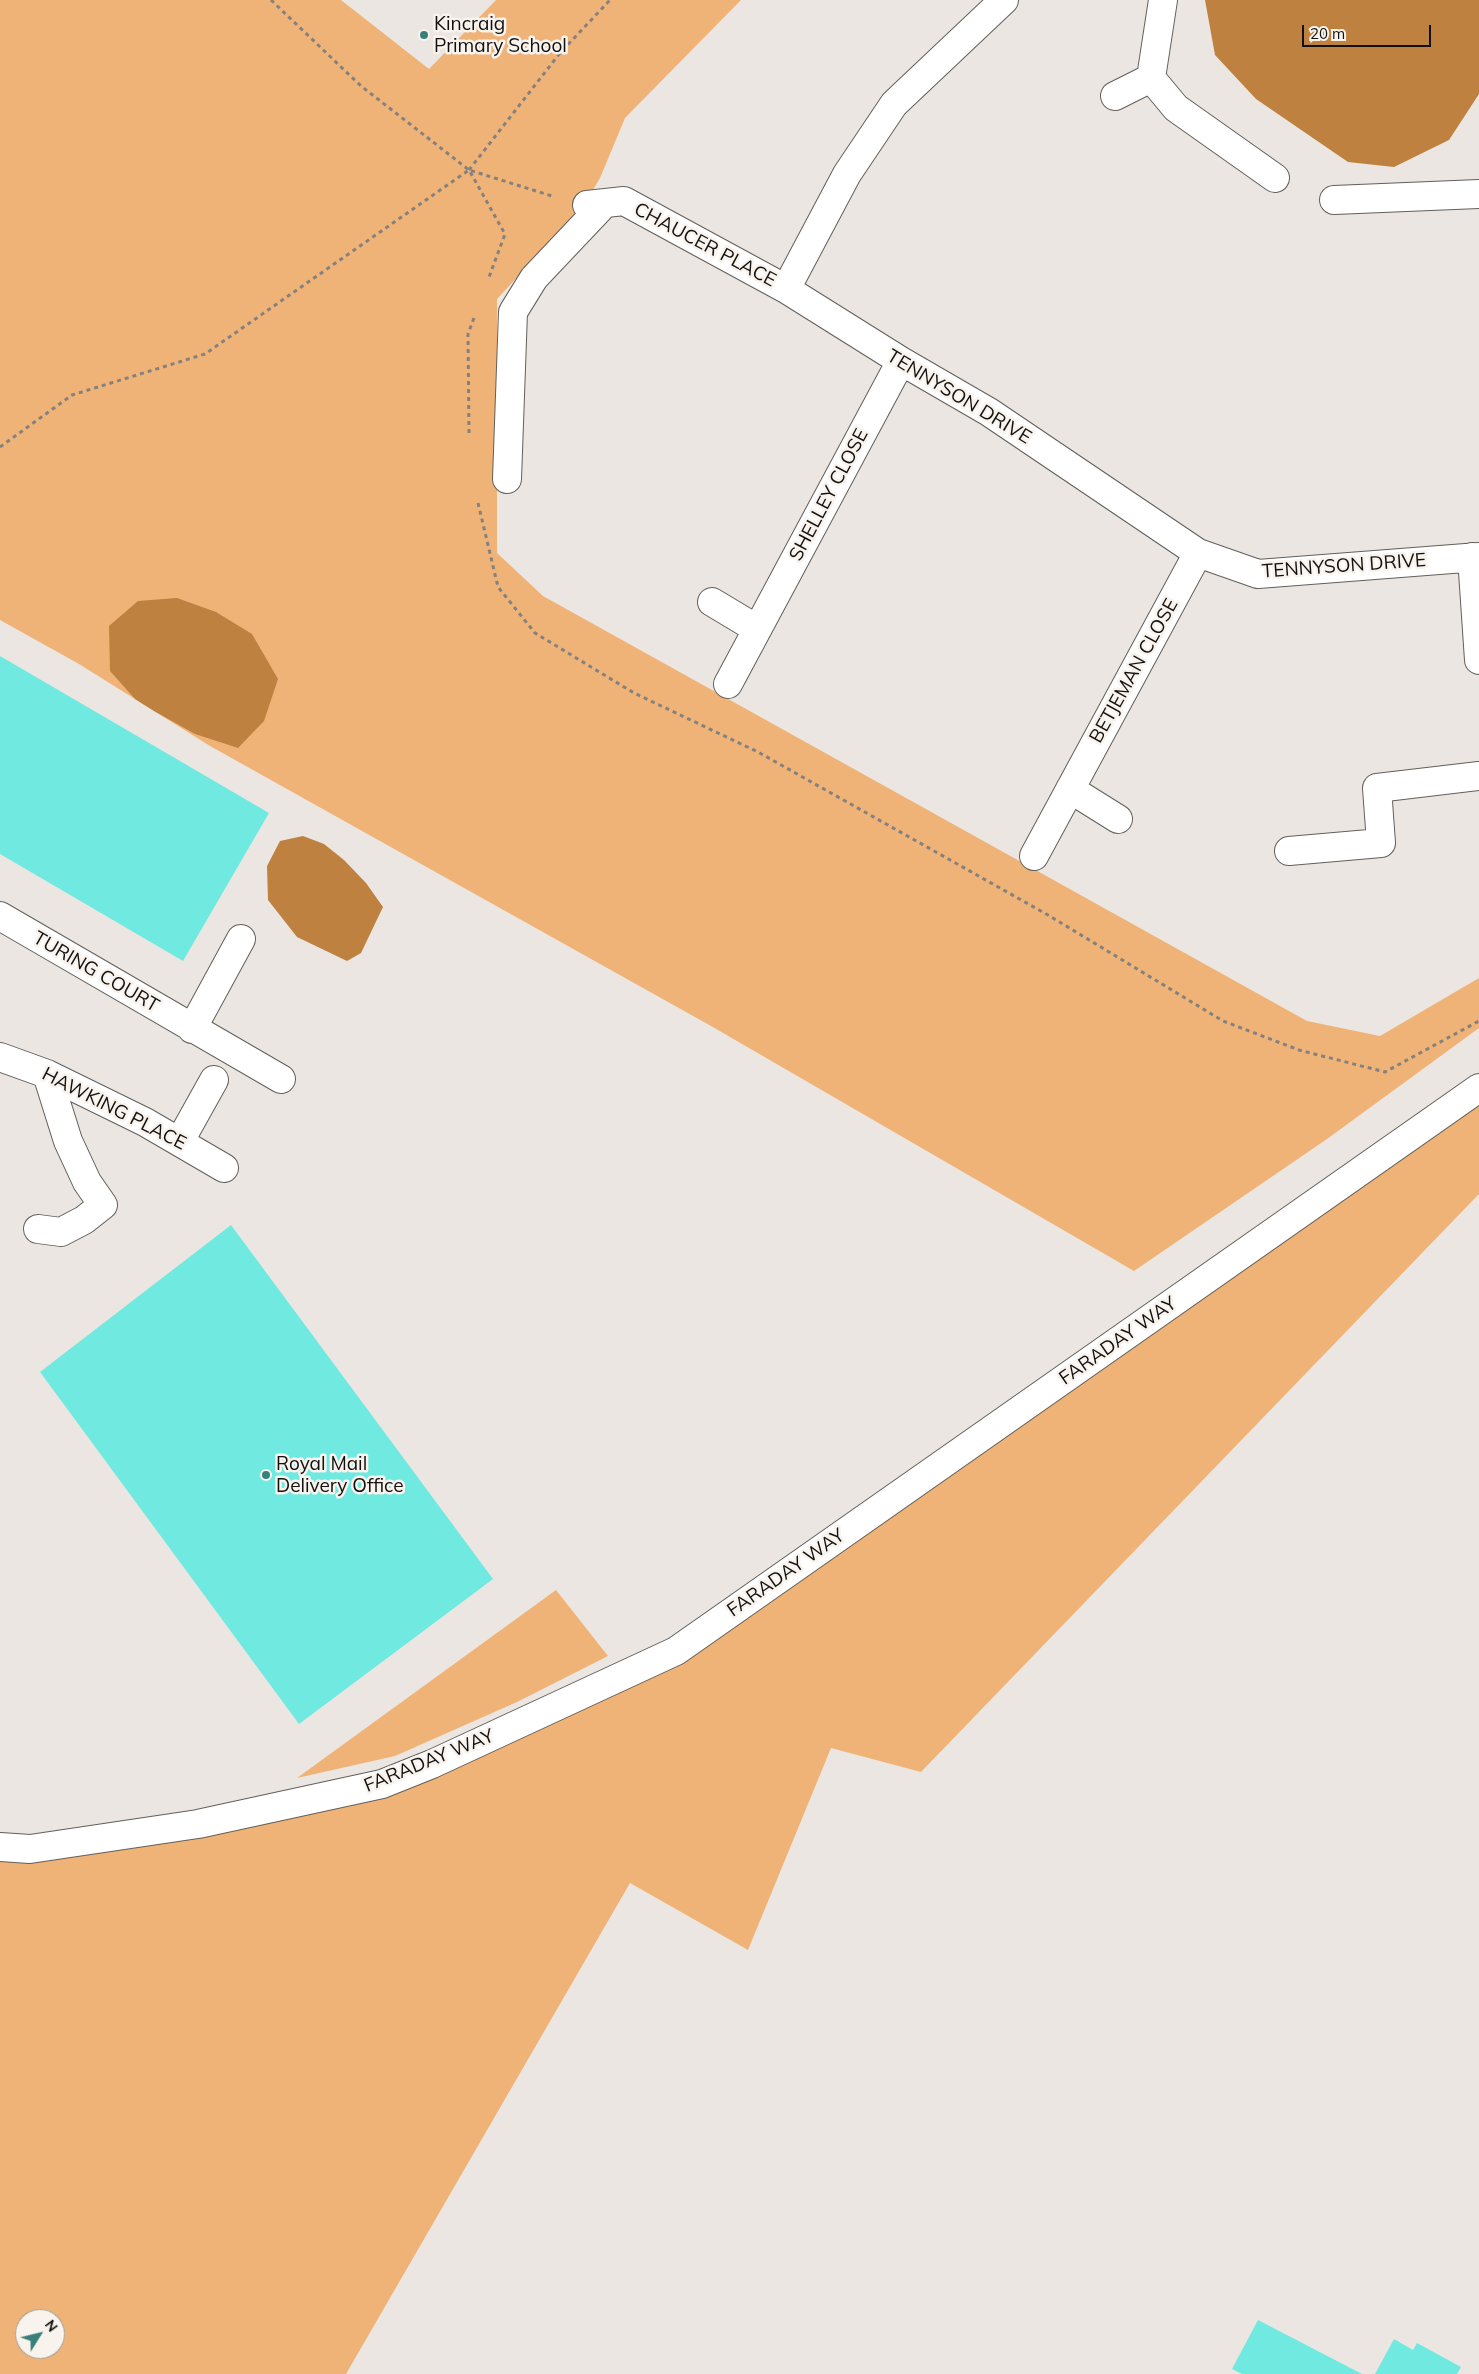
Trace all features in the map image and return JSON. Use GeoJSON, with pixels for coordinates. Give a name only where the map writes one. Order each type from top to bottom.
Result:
{"type":"FeatureCollection","features":[{"type":"Feature","properties":{"kind":"street"},"geometry":{"type":"LineString","coordinates":[[786,289],[847,174],[894,104],[1004,0]]}},
{"type":"Feature","properties":{"kind":"street"},"geometry":{"type":"LineString","coordinates":[[1164,0],[1151,78],[1176,108],[1274,178]]}},
{"type":"Feature","properties":{"kind":"street"},"geometry":{"type":"LineString","coordinates":[[1116,96],[1151,78]]}},
{"type":"Feature","properties":{"kind":"street"},"geometry":{"type":"LineString","coordinates":[[1334,200],[1479,194]]}},
{"type":"Feature","properties":{"kind":"street"},"geometry":{"type":"LineString","coordinates":[[507,479],[513,312],[534,278],[611,197]]}},
{"type":"Feature","properties":{"kind":"street","name":"CHAUCER PLACE"},"geometry":{"type":"LineString","coordinates":[[611,197],[786,289]]}},
{"type":"Feature","properties":{"kind":"street","name":"TENNYSON DRIVE"},"geometry":{"type":"LineString","coordinates":[[786,289],[901,362],[989,412],[1198,553],[1258,574],[1475,557]]}},
{"type":"Feature","properties":{"kind":"street","name":"SHELLEY CLOSE"},"geometry":{"type":"LineString","coordinates":[[728,684],[901,362]]}},
{"type":"Feature","properties":{"kind":"street","name":"BETJEMAN CLOSE"},"geometry":{"type":"LineString","coordinates":[[1034,856],[1198,553]]}},
{"type":"Feature","properties":{"kind":"street"},"geometry":{"type":"LineString","coordinates":[[1475,557],[1479,660]]}},
{"type":"Feature","properties":{"kind":"street"},"geometry":{"type":"LineString","coordinates":[[712,602],[757,629]]}},
{"type":"Feature","properties":{"kind":"street"},"geometry":{"type":"LineString","coordinates":[[1289,851],[1381,843],[1377,788],[1479,776]]}},
{"type":"Feature","properties":{"kind":"street"},"geometry":{"type":"LineString","coordinates":[[1070,789],[1118,819]]}},
{"type":"Feature","properties":{"kind":"street","name":"TURING COURT"},"geometry":{"type":"LineString","coordinates":[[0,916],[281,1079]]}},
{"type":"Feature","properties":{"kind":"street"},"geometry":{"type":"LineString","coordinates":[[192,1029],[241,939]]}},
{"type":"Feature","properties":{"kind":"street","name":"HAWKING PLACE"},"geometry":{"type":"LineString","coordinates":[[0,1057],[47,1074],[180,1141],[224,1168]]}},
{"type":"Feature","properties":{"kind":"street"},"geometry":{"type":"LineString","coordinates":[[38,1229],[61,1232],[84,1220],[103,1205],[87,1182],[68,1141],[47,1074]]}},
{"type":"Feature","properties":{"kind":"street"},"geometry":{"type":"LineString","coordinates":[[180,1141],[214,1080]]}},
{"type":"Feature","properties":{"kind":"street","name":"FARADAY WAY"},"geometry":{"type":"LineString","coordinates":[[0,1847],[30,1849],[198,1824],[382,1784],[432,1764],[676,1651],[1479,1088]]}},
{"type":"Feature","properties":{"kind":"path"},"geometry":{"type":"LineString","coordinates":[[271,0],[361,86],[469,170],[505,234],[488,279]]}},
{"type":"Feature","properties":{"kind":"path"},"geometry":{"type":"LineString","coordinates":[[0,447],[72,395],[205,354],[469,170],[560,53],[610,0]]}},
{"type":"Feature","properties":{"kind":"path"},"geometry":{"type":"LineString","coordinates":[[469,170],[611,197]]}},
{"type":"Feature","properties":{"kind":"path"},"geometry":{"type":"LineString","coordinates":[[469,438],[468,334],[475,316]]}},
{"type":"Feature","properties":{"kind":"path"},"geometry":{"type":"LineString","coordinates":[[476,495],[498,587],[535,634],[634,693],[758,752],[1048,915],[1223,1021],[1299,1050],[1385,1072],[1479,1021]]}},
{"type":"Feature","properties":{"kind":"shaded area"},"geometry":{"type":"Polygon","coordinates":[[[0,0],[341,0],[429,69],[496,0],[741,0],[625,118],[600,178],[584,205],[497,299],[497,553],[543,596],[1307,1021],[1380,1036],[1479,978],[1479,1028],[1327,1139],[1134,1271],[711,1026],[210,746],[79,664],[0,620],[0,0]]]}},
{"type":"Feature","properties":{"kind":"shaded area"},"geometry":{"type":"Polygon","coordinates":[[[1205,0],[1479,0],[1479,94],[1449,140],[1394,167],[1348,162],[1256,99],[1215,55],[1205,0]]]}},
{"type":"Feature","properties":{"kind":"shaded area"},"geometry":{"type":"Polygon","coordinates":[[[177,598],[216,612],[252,634],[278,679],[264,721],[238,748],[195,734],[154,711],[135,699],[110,671],[109,626],[138,601],[177,598]]]}},
{"type":"Feature","properties":{"kind":"shaded area"},"geometry":{"type":"Polygon","coordinates":[[[303,836],[324,844],[344,860],[366,883],[383,907],[361,953],[347,961],[297,937],[268,900],[267,866],[280,841],[303,836]]]}},
{"type":"Feature","properties":{"kind":"shaded area"},"geometry":{"type":"Polygon","coordinates":[[[1479,1088],[1479,1194],[921,1772],[831,1748],[748,1950],[630,1883],[346,2374],[0,2374],[0,1848],[330,1796],[676,1651],[1479,1088]]]}},
{"type":"Feature","properties":{"kind":"shaded area"},"geometry":{"type":"Polygon","coordinates":[[[556,1590],[608,1656],[517,1702],[395,1756],[297,1778],[556,1590]]]}},
{"type":"Feature","properties":{"kind":"building"},"geometry":{"type":"Polygon","coordinates":[[[0,656],[269,813],[183,961],[0,854],[0,656]]]}},
{"type":"Feature","properties":{"kind":"building","name":"Royal Mail Delivery Office"},"geometry":{"type":"Polygon","coordinates":[[[231,1225],[493,1579],[299,1724],[40,1372],[231,1225]]]}},
{"type":"Feature","properties":{"kind":"building"},"geometry":{"type":"Polygon","coordinates":[[[1258,2320],[1362,2374],[1242,2374],[1232,2369],[1258,2320]]]}},
{"type":"Feature","properties":{"kind":"building"},"geometry":{"type":"Polygon","coordinates":[[[1394,2339],[1413,2350],[1417,2343],[1461,2367],[1457,2374],[1375,2374],[1394,2339]]]}},
{"type":"Feature","properties":{"kind":"place","name":"Kincraig Primary School"},"geometry":{"type":"Point","coordinates":[424,35]}},
{"type":"Feature","properties":{"kind":"place","name":"Royal Mail Delivery Office"},"geometry":{"type":"Point","coordinates":[266,1475]}}]}
